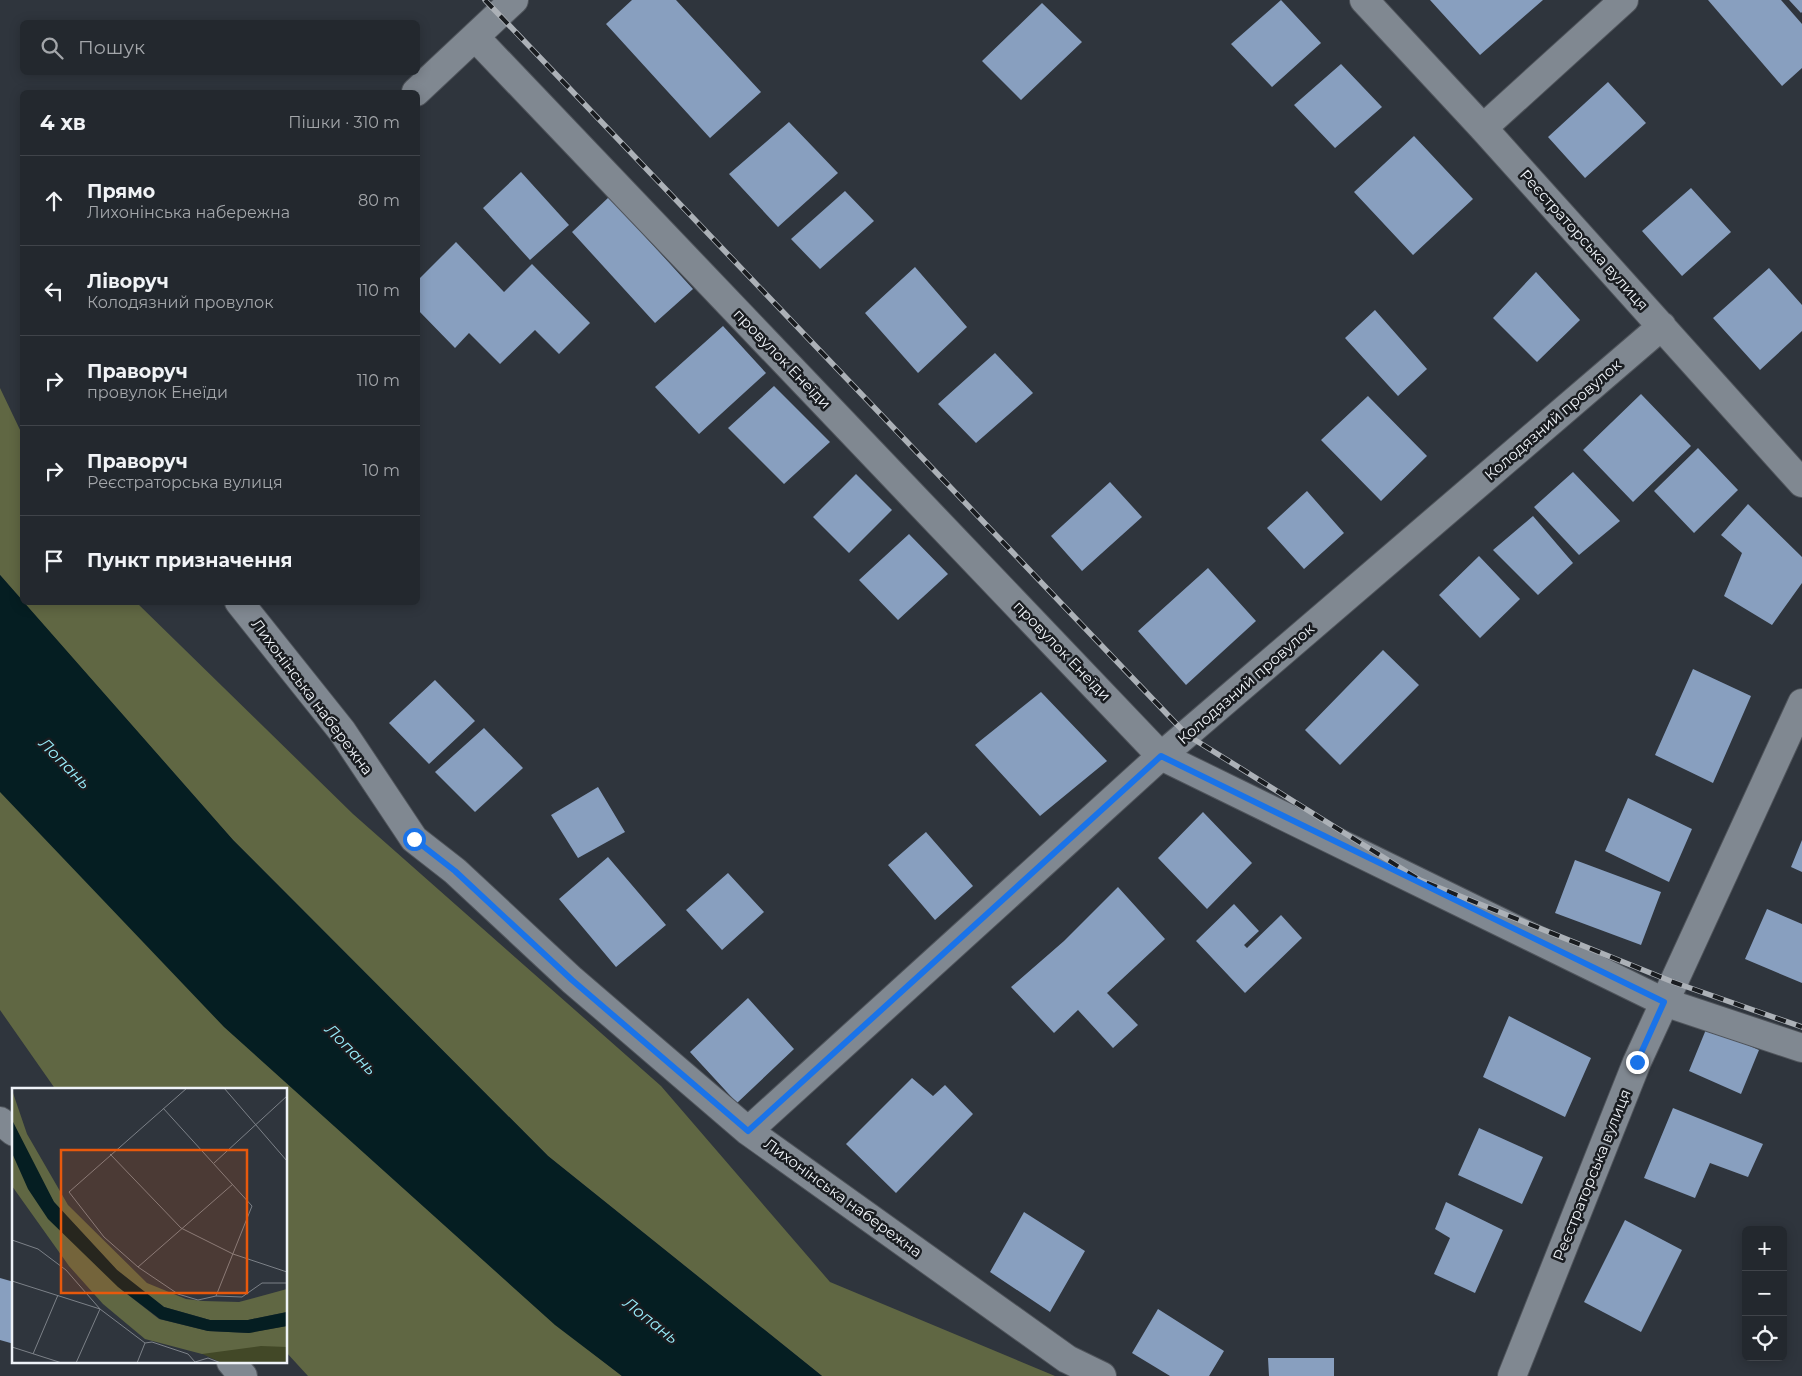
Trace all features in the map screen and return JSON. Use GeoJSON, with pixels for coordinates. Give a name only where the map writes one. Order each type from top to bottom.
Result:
{"type":"FeatureCollection","features":[{"type":"Feature","properties":{"kind":"street"},"geometry":{"type":"LineString","coordinates":[[418,90],[514,0]]}},
{"type":"Feature","properties":{"kind":"street","name":"Реєстраторська вулиця"},"geometry":{"type":"LineString","coordinates":[[1364,0],[1484,128],[1802,483]]}},
{"type":"Feature","properties":{"kind":"street"},"geometry":{"type":"LineString","coordinates":[[1484,128],[1624,0]]}},
{"type":"Feature","properties":{"kind":"street","name":"провулок Енеїди"},"geometry":{"type":"LineString","coordinates":[[475,37],[1161,756],[1664,1002],[1802,1048]]}},
{"type":"Feature","properties":{"kind":"street","name":"Колодязний провулок"},"geometry":{"type":"LineString","coordinates":[[748,1131],[1161,756],[1662,326]]}},
{"type":"Feature","properties":{"kind":"street","name":"Лихонінська набережна"},"geometry":{"type":"LineString","coordinates":[[241,605],[342,731],[414,839],[455,871],[572,980],[748,1131],[1067,1359],[1102,1376]]}},
{"type":"Feature","properties":{"kind":"street","name":"Реєстраторська вулиця"},"geometry":{"type":"LineString","coordinates":[[1512,1376],[1637,1062],[1802,703]]}},
{"type":"Feature","properties":{"kind":"street"},"geometry":{"type":"LineString","coordinates":[[0,1121],[12,1130]]}},
{"type":"Feature","properties":{"kind":"street"},"geometry":{"type":"LineString","coordinates":[[233,1364],[243,1376]]}},
{"type":"Feature","properties":{"kind":"green space"},"geometry":{"type":"Polygon","coordinates":[[[0,388],[20,430],[20,598],[0,575],[0,388]]]}},
{"type":"Feature","properties":{"kind":"green space"},"geometry":{"type":"Polygon","coordinates":[[[26,605],[139,605],[353,814],[661,1086],[830,1282],[1055,1376],[822,1376],[548,1156],[233,840],[26,605]]]}},
{"type":"Feature","properties":{"kind":"green space"},"geometry":{"type":"Polygon","coordinates":[[[0,791],[590,1351],[622,1376],[308,1376],[288,1354],[288,1088],[55,1088],[0,1010],[0,791]]]}},
{"type":"Feature","properties":{"kind":"water","name":"Лопань"},"geometry":{"type":"Polygon","coordinates":[[[0,575],[20,598],[20,605],[26,605],[233,840],[548,1156],[822,1376],[622,1376],[555,1325],[224,1027],[0,792],[0,575]]]}},
{"type":"Feature","properties":{"kind":"building"},"geometry":{"type":"Polygon","coordinates":[[[632,0],[676,0],[761,92],[710,138],[606,24],[632,0]]]}},
{"type":"Feature","properties":{"kind":"building"},"geometry":{"type":"Polygon","coordinates":[[[1281,0],[1321,43],[1272,87],[1231,44],[1281,0]]]}},
{"type":"Feature","properties":{"kind":"building"},"geometry":{"type":"Polygon","coordinates":[[[1430,0],[1543,0],[1480,55],[1430,0]]]}},
{"type":"Feature","properties":{"kind":"building"},"geometry":{"type":"Polygon","coordinates":[[[1708,0],[1781,0],[1802,24],[1802,68],[1782,86],[1708,0]]]}},
{"type":"Feature","properties":{"kind":"building"},"geometry":{"type":"Polygon","coordinates":[[[1789,0],[1802,0],[1801,13],[1789,0]]]}},
{"type":"Feature","properties":{"kind":"building"},"geometry":{"type":"Polygon","coordinates":[[[1042,3],[1082,42],[1021,100],[982,61],[1042,3]]]}},
{"type":"Feature","properties":{"kind":"building"},"geometry":{"type":"Polygon","coordinates":[[[1341,64],[1382,107],[1335,148],[1294,105],[1341,64]]]}},
{"type":"Feature","properties":{"kind":"building"},"geometry":{"type":"Polygon","coordinates":[[[1608,82],[1646,123],[1585,178],[1548,137],[1608,82]]]}},
{"type":"Feature","properties":{"kind":"building"},"geometry":{"type":"Polygon","coordinates":[[[789,122],[838,173],[778,227],[729,174],[789,122]]]}},
{"type":"Feature","properties":{"kind":"building"},"geometry":{"type":"Polygon","coordinates":[[[1414,136],[1473,199],[1413,255],[1354,192],[1414,136]]]}},
{"type":"Feature","properties":{"kind":"building"},"geometry":{"type":"Polygon","coordinates":[[[521,172],[569,225],[530,260],[483,208],[521,172]]]}},
{"type":"Feature","properties":{"kind":"building"},"geometry":{"type":"Polygon","coordinates":[[[1691,188],[1731,232],[1682,276],[1642,231],[1691,188]]]}},
{"type":"Feature","properties":{"kind":"building"},"geometry":{"type":"Polygon","coordinates":[[[845,191],[874,221],[820,269],[791,239],[845,191]]]}},
{"type":"Feature","properties":{"kind":"building"},"geometry":{"type":"Polygon","coordinates":[[[609,197],[693,289],[655,323],[572,232],[609,197]]]}},
{"type":"Feature","properties":{"kind":"building"},"geometry":{"type":"Polygon","coordinates":[[[456,242],[504,292],[532,264],[590,323],[559,354],[535,330],[500,364],[469,333],[455,348],[420,312],[420,278],[456,242]]]}},
{"type":"Feature","properties":{"kind":"building"},"geometry":{"type":"Polygon","coordinates":[[[915,267],[967,327],[918,373],[865,313],[915,267]]]}},
{"type":"Feature","properties":{"kind":"building"},"geometry":{"type":"Polygon","coordinates":[[[1769,268],[1802,305],[1802,331],[1760,370],[1713,318],[1769,268]]]}},
{"type":"Feature","properties":{"kind":"building"},"geometry":{"type":"Polygon","coordinates":[[[1536,272],[1580,320],[1537,362],[1493,318],[1536,272]]]}},
{"type":"Feature","properties":{"kind":"building"},"geometry":{"type":"Polygon","coordinates":[[[1375,310],[1427,369],[1398,396],[1345,338],[1375,310]]]}},
{"type":"Feature","properties":{"kind":"building"},"geometry":{"type":"Polygon","coordinates":[[[723,326],[766,373],[699,434],[655,387],[723,326]]]}},
{"type":"Feature","properties":{"kind":"building"},"geometry":{"type":"Polygon","coordinates":[[[995,353],[1033,393],[976,443],[938,404],[995,353]]]}},
{"type":"Feature","properties":{"kind":"building"},"geometry":{"type":"Polygon","coordinates":[[[774,386],[830,442],[784,484],[728,428],[774,386]]]}},
{"type":"Feature","properties":{"kind":"building"},"geometry":{"type":"Polygon","coordinates":[[[1641,394],[1691,446],[1633,502],[1583,450],[1641,394]]]}},
{"type":"Feature","properties":{"kind":"building"},"geometry":{"type":"Polygon","coordinates":[[[1368,396],[1427,456],[1381,501],[1321,440],[1368,396]]]}},
{"type":"Feature","properties":{"kind":"building"},"geometry":{"type":"Polygon","coordinates":[[[1698,448],[1738,490],[1694,533],[1654,491],[1698,448]]]}},
{"type":"Feature","properties":{"kind":"building"},"geometry":{"type":"Polygon","coordinates":[[[1573,472],[1620,521],[1579,555],[1534,507],[1573,472]]]}},
{"type":"Feature","properties":{"kind":"building"},"geometry":{"type":"Polygon","coordinates":[[[856,474],[892,510],[849,553],[813,517],[856,474]]]}},
{"type":"Feature","properties":{"kind":"building"},"geometry":{"type":"Polygon","coordinates":[[[1110,482],[1142,517],[1082,571],[1051,536],[1110,482]]]}},
{"type":"Feature","properties":{"kind":"building"},"geometry":{"type":"Polygon","coordinates":[[[1307,491],[1344,533],[1304,569],[1267,528],[1307,491]]]}},
{"type":"Feature","properties":{"kind":"building"},"geometry":{"type":"Polygon","coordinates":[[[1748,504],[1802,557],[1802,583],[1772,625],[1724,596],[1742,553],[1721,535],[1748,504]]]}},
{"type":"Feature","properties":{"kind":"building"},"geometry":{"type":"Polygon","coordinates":[[[1533,516],[1573,563],[1538,595],[1493,550],[1533,516]]]}},
{"type":"Feature","properties":{"kind":"building"},"geometry":{"type":"Polygon","coordinates":[[[909,534],[948,574],[898,620],[859,580],[909,534]]]}},
{"type":"Feature","properties":{"kind":"building"},"geometry":{"type":"Polygon","coordinates":[[[1479,556],[1520,599],[1480,638],[1439,595],[1479,556]]]}},
{"type":"Feature","properties":{"kind":"building"},"geometry":{"type":"Polygon","coordinates":[[[1208,568],[1256,621],[1186,685],[1138,631],[1208,568]]]}},
{"type":"Feature","properties":{"kind":"building"},"geometry":{"type":"Polygon","coordinates":[[[1383,650],[1419,685],[1340,765],[1305,730],[1383,650]]]}},
{"type":"Feature","properties":{"kind":"building"},"geometry":{"type":"Polygon","coordinates":[[[1693,669],[1751,696],[1713,783],[1655,755],[1693,669]]]}},
{"type":"Feature","properties":{"kind":"building"},"geometry":{"type":"Polygon","coordinates":[[[435,680],[475,721],[429,764],[389,723],[435,680]]]}},
{"type":"Feature","properties":{"kind":"building"},"geometry":{"type":"Polygon","coordinates":[[[1041,692],[1107,761],[1040,816],[975,745],[1041,692]]]}},
{"type":"Feature","properties":{"kind":"building"},"geometry":{"type":"Polygon","coordinates":[[[484,728],[523,768],[475,812],[435,772],[484,728]]]}},
{"type":"Feature","properties":{"kind":"building"},"geometry":{"type":"Polygon","coordinates":[[[598,787],[625,832],[578,858],[551,815],[598,787]]]}},
{"type":"Feature","properties":{"kind":"building"},"geometry":{"type":"Polygon","coordinates":[[[1628,798],[1692,829],[1669,882],[1605,851],[1628,798]]]}},
{"type":"Feature","properties":{"kind":"building"},"geometry":{"type":"Polygon","coordinates":[[[1203,812],[1252,863],[1207,909],[1158,858],[1203,812]]]}},
{"type":"Feature","properties":{"kind":"building"},"geometry":{"type":"Polygon","coordinates":[[[926,832],[973,886],[935,920],[888,865],[926,832]]]}},
{"type":"Feature","properties":{"kind":"building"},"geometry":{"type":"Polygon","coordinates":[[[1802,840],[1802,872],[1791,867],[1802,840]]]}},
{"type":"Feature","properties":{"kind":"building"},"geometry":{"type":"Polygon","coordinates":[[[608,857],[666,925],[616,967],[559,899],[608,857]]]}},
{"type":"Feature","properties":{"kind":"building"},"geometry":{"type":"Polygon","coordinates":[[[1575,860],[1661,892],[1641,945],[1555,913],[1575,860]]]}},
{"type":"Feature","properties":{"kind":"building"},"geometry":{"type":"Polygon","coordinates":[[[728,873],[764,912],[722,950],[686,910],[728,873]]]}},
{"type":"Feature","properties":{"kind":"building"},"geometry":{"type":"Polygon","coordinates":[[[1118,887],[1165,939],[1107,993],[1138,1025],[1113,1048],[1078,1010],[1054,1033],[1011,987],[1064,941],[1118,887]]]}},
{"type":"Feature","properties":{"kind":"building"},"geometry":{"type":"Polygon","coordinates":[[[1234,904],[1259,931],[1244,945],[1247,948],[1281,915],[1302,938],[1245,993],[1196,941],[1234,904]]]}},
{"type":"Feature","properties":{"kind":"building"},"geometry":{"type":"Polygon","coordinates":[[[1767,909],[1802,924],[1802,983],[1745,959],[1767,909]]]}},
{"type":"Feature","properties":{"kind":"building"},"geometry":{"type":"Polygon","coordinates":[[[748,998],[794,1049],[737,1103],[690,1052],[748,998]]]}},
{"type":"Feature","properties":{"kind":"building"},"geometry":{"type":"Polygon","coordinates":[[[1509,1016],[1591,1058],[1565,1117],[1483,1077],[1509,1016]]]}},
{"type":"Feature","properties":{"kind":"building"},"geometry":{"type":"Polygon","coordinates":[[[1707,1027],[1759,1050],[1741,1094],[1689,1071],[1707,1027]]]}},
{"type":"Feature","properties":{"kind":"building"},"geometry":{"type":"Polygon","coordinates":[[[912,1078],[933,1096],[945,1085],[973,1114],[896,1193],[846,1144],[912,1078]]]}},
{"type":"Feature","properties":{"kind":"building"},"geometry":{"type":"Polygon","coordinates":[[[1673,1108],[1763,1144],[1748,1177],[1710,1163],[1695,1198],[1644,1178],[1673,1108]]]}},
{"type":"Feature","properties":{"kind":"building"},"geometry":{"type":"Polygon","coordinates":[[[1479,1128],[1543,1157],[1522,1204],[1458,1175],[1479,1128]]]}},
{"type":"Feature","properties":{"kind":"building"},"geometry":{"type":"Polygon","coordinates":[[[1446,1202],[1503,1230],[1475,1293],[1434,1274],[1450,1238],[1435,1229],[1446,1202]]]}},
{"type":"Feature","properties":{"kind":"building"},"geometry":{"type":"Polygon","coordinates":[[[1024,1212],[1085,1251],[1050,1312],[990,1272],[1024,1212]]]}},
{"type":"Feature","properties":{"kind":"building"},"geometry":{"type":"Polygon","coordinates":[[[1625,1220],[1682,1250],[1641,1332],[1584,1302],[1625,1220]]]}},
{"type":"Feature","properties":{"kind":"building"},"geometry":{"type":"Polygon","coordinates":[[[0,1278],[12,1281],[12,1343],[0,1340],[0,1278]]]}},
{"type":"Feature","properties":{"kind":"building"},"geometry":{"type":"Polygon","coordinates":[[[1158,1309],[1224,1351],[1209,1376],[1170,1376],[1132,1353],[1158,1309]]]}},
{"type":"Feature","properties":{"kind":"building"},"geometry":{"type":"Polygon","coordinates":[[[1268,1358],[1334,1358],[1334,1376],[1269,1376],[1268,1358]]]}},
{"type":"Feature","properties":{"kind":"railway"},"geometry":{"type":"LineString","coordinates":[[485,0],[1187,735],[1420,880],[1673,982],[1802,1027]]}},
{"type":"Feature","properties":{"kind":"route"},"geometry":{"type":"LineString","coordinates":[[414,839],[455,871],[572,980],[748,1131],[1161,756],[1664,1002],[1637,1062]]}}]}
